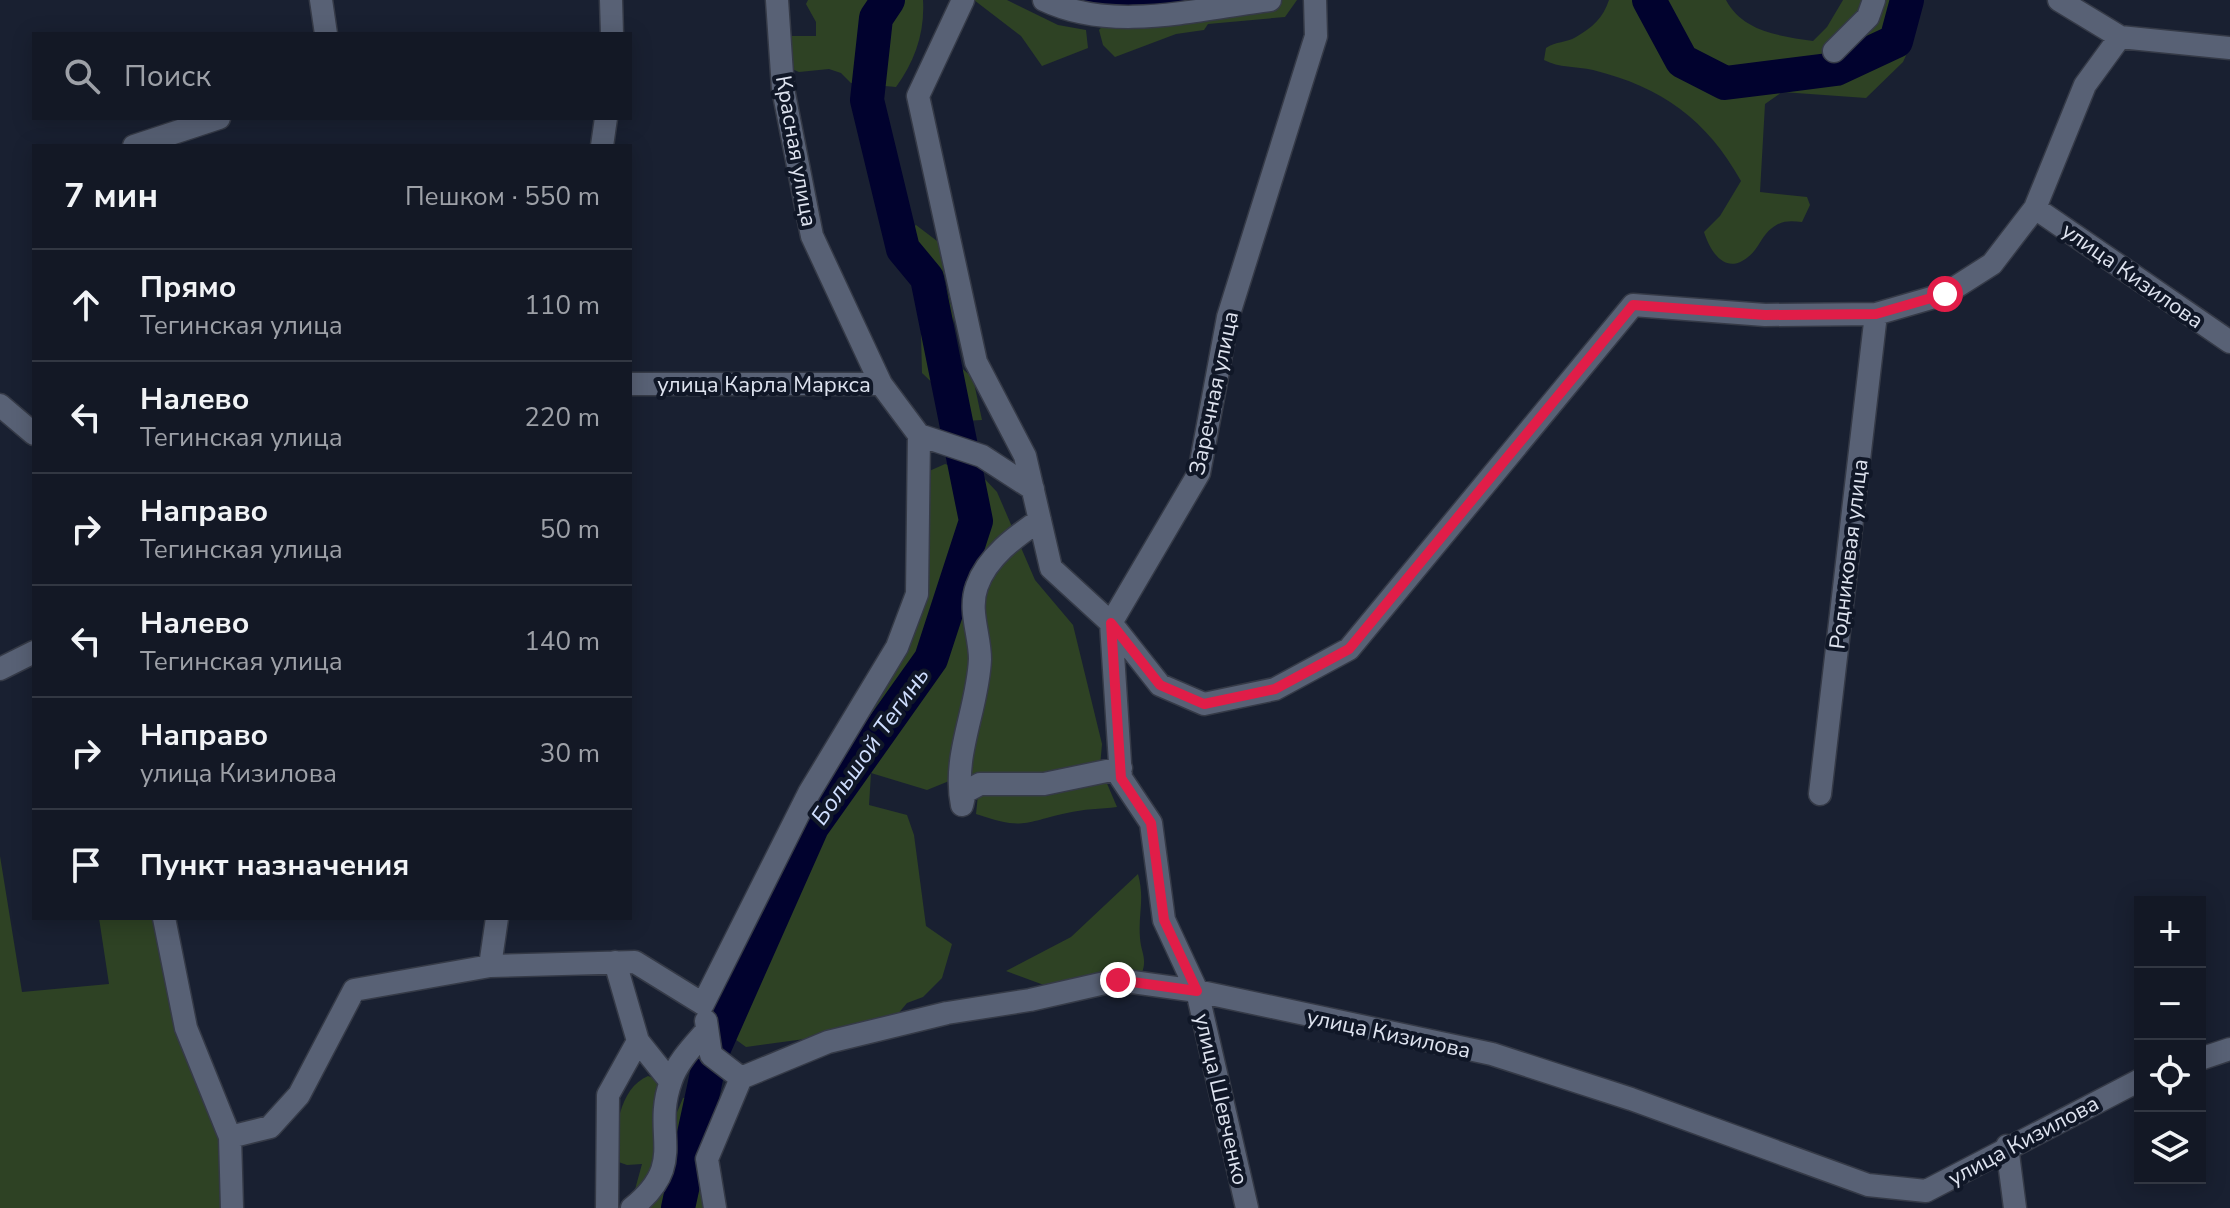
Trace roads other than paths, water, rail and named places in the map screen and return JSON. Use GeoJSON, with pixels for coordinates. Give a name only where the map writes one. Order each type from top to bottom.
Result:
{"type":"FeatureCollection","features":[{"type":"Feature","properties":{"kind":"street"},"geometry":{"type":"LineString","coordinates":[[321,0],[326,32]]}},
{"type":"Feature","properties":{"kind":"street"},"geometry":{"type":"LineString","coordinates":[[611,0],[612,32]]}},
{"type":"Feature","properties":{"kind":"street","name":"Красная улица"},"geometry":{"type":"LineString","coordinates":[[777,0],[783,89],[812,236],[881,384]]}},
{"type":"Feature","properties":{"kind":"street"},"geometry":{"type":"LineString","coordinates":[[963,0],[918,96],[976,362],[1025,456],[1051,568],[1111,623],[1160,685],[1204,704],[1275,689],[1349,649],[1633,305],[1765,315],[1876,314],[1945,294],[1992,264],[2035,208],[2085,85],[2120,37]]}},
{"type":"Feature","properties":{"kind":"street"},"geometry":{"type":"LineString","coordinates":[[1044,0],[1067,11],[1109,19],[1270,0]]}},
{"type":"Feature","properties":{"kind":"street","name":"Заречная улица"},"geometry":{"type":"LineString","coordinates":[[1111,623],[1199,473],[1228,317],[1316,36],[1315,0]]}},
{"type":"Feature","properties":{"kind":"street"},"geometry":{"type":"LineString","coordinates":[[1834,51],[1868,17],[1874,0]]}},
{"type":"Feature","properties":{"kind":"street"},"geometry":{"type":"LineString","coordinates":[[2059,0],[2120,37],[2230,48]]}},
{"type":"Feature","properties":{"kind":"street"},"geometry":{"type":"LineString","coordinates":[[140,144],[213,120]]}},
{"type":"Feature","properties":{"kind":"street"},"geometry":{"type":"LineString","coordinates":[[602,144],[606,120]]}},
{"type":"Feature","properties":{"kind":"street","name":"улица Кизилова"},"geometry":{"type":"LineString","coordinates":[[2035,208],[2230,342]]}},
{"type":"Feature","properties":{"kind":"street","name":"Родниковая улица"},"geometry":{"type":"LineString","coordinates":[[1820,794],[1876,314]]}},
{"type":"Feature","properties":{"kind":"street","name":"улица Карла Маркса"},"geometry":{"type":"LineString","coordinates":[[632,384],[881,384],[919,435]]}},
{"type":"Feature","properties":{"kind":"street"},"geometry":{"type":"LineString","coordinates":[[0,405],[32,432]]}},
{"type":"Feature","properties":{"kind":"street"},"geometry":{"type":"LineString","coordinates":[[715,1208],[707,1159],[741,1078],[711,1055],[703,1004],[809,793],[897,647],[917,594],[919,435],[982,456],[1033,489]]}},
{"type":"Feature","properties":{"kind":"street"},"geometry":{"type":"LineString","coordinates":[[1040,520],[1001,551],[977,587],[974,615],[980,656],[975,699],[962,749],[959,788],[962,805],[965,792],[980,784],[1044,784],[1121,768],[1111,623]]}},
{"type":"Feature","properties":{"kind":"street"},"geometry":{"type":"LineString","coordinates":[[0,669],[32,653]]}},
{"type":"Feature","properties":{"kind":"street","name":"улица Шевченко"},"geometry":{"type":"LineString","coordinates":[[1121,768],[1121,778],[1151,823],[1164,920],[1197,991],[1247,1208]]}},
{"type":"Feature","properties":{"kind":"street"},"geometry":{"type":"LineString","coordinates":[[164,920],[186,1028],[230,1137],[232,1208]]}},
{"type":"Feature","properties":{"kind":"street"},"geometry":{"type":"LineString","coordinates":[[490,966],[497,920]]}},
{"type":"Feature","properties":{"kind":"street"},"geometry":{"type":"LineString","coordinates":[[615,962],[638,1041],[670,1081]]}},
{"type":"Feature","properties":{"kind":"street"},"geometry":{"type":"LineString","coordinates":[[230,1137],[270,1127],[299,1095],[354,990],[490,966],[635,962],[703,1004]]}},
{"type":"Feature","properties":{"kind":"street","name":"улица Кизилова"},"geometry":{"type":"LineString","coordinates":[[741,1078],[828,1042],[947,1013],[1118,980],[1197,991],[1492,1054],[1631,1099],[1868,1185],[1926,1191],[2007,1146],[2134,1083]]}},
{"type":"Feature","properties":{"kind":"street"},"geometry":{"type":"LineString","coordinates":[[632,1208],[656,1187],[666,1165],[670,1081],[707,1030]]}},
{"type":"Feature","properties":{"kind":"street"},"geometry":{"type":"LineString","coordinates":[[607,1208],[608,1095],[638,1041]]}},
{"type":"Feature","properties":{"kind":"street"},"geometry":{"type":"LineString","coordinates":[[2206,1057],[2230,1049]]}},
{"type":"Feature","properties":{"kind":"street"},"geometry":{"type":"LineString","coordinates":[[2007,1146],[2015,1208]]}},
{"type":"Feature","properties":{"kind":"waterway","name":"Большой Тегинь"},"geometry":{"type":"LineString","coordinates":[[678,1208],[711,1055],[812,827],[931,659],[976,521],[927,278],[903,249],[867,100],[876,18],[888,0]]}},
{"type":"Feature","properties":{"kind":"waterway","name":"Большой Тегинь"},"geometry":{"type":"LineString","coordinates":[[1079,0],[1176,7],[1193,3]]}},
{"type":"Feature","properties":{"kind":"waterway","name":"Большой Тегинь"},"geometry":{"type":"LineString","coordinates":[[1649,0],[1682,61],[1725,83],[1836,69],[1896,41],[1907,0]]}}]}
